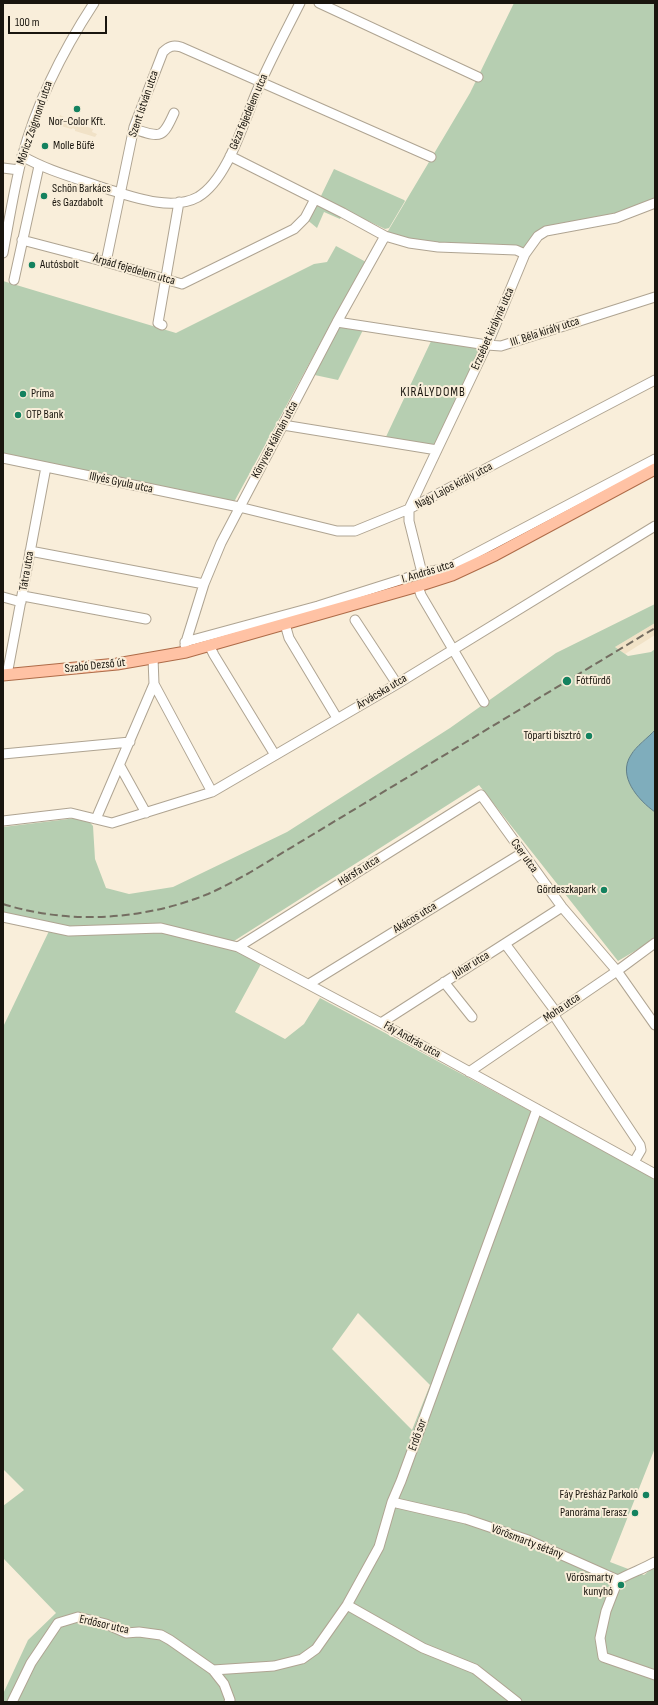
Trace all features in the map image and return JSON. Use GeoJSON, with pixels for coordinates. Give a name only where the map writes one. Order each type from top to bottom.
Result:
{"type":"FeatureCollection","features":[{"type":"Feature","properties":{"kind":"main road","name":"I. András utca"},"geometry":{"type":"LineString","coordinates":[[186,647],[209,645],[452,575],[495,555],[655,469]]}},
{"type":"Feature","properties":{"kind":"main road","name":"Szabó Dezső út"},"geometry":{"type":"LineString","coordinates":[[5,675],[116,664],[153,658],[186,647]]}},
{"type":"Feature","properties":{"kind":"street","name":"Móricz Zsigmond utca"},"geometry":{"type":"LineString","coordinates":[[3,253],[22,156],[51,76],[62,53],[94,3]]}},
{"type":"Feature","properties":{"kind":"street","name":"Géza fejedelem utca"},"geometry":{"type":"LineString","coordinates":[[22,156],[39,166],[144,201],[179,202],[197,197],[210,187],[224,170],[260,83],[300,3]]}},
{"type":"Feature","properties":{"kind":"street"},"geometry":{"type":"LineString","coordinates":[[319,3],[478,77]]}},
{"type":"Feature","properties":{"kind":"street","name":"Szent István utca"},"geometry":{"type":"LineString","coordinates":[[106,262],[134,129],[163,52],[167,48],[174,45],[260,83]]}},
{"type":"Feature","properties":{"kind":"street"},"geometry":{"type":"LineString","coordinates":[[260,83],[431,157]]}},
{"type":"Feature","properties":{"kind":"street"},"geometry":{"type":"LineString","coordinates":[[134,129],[155,135],[162,134],[167,128],[174,113]]}},
{"type":"Feature","properties":{"kind":"street"},"geometry":{"type":"LineString","coordinates":[[230,156],[385,236],[409,243],[438,247],[516,250],[525,254]]}},
{"type":"Feature","properties":{"kind":"street"},"geometry":{"type":"LineString","coordinates":[[14,280],[39,166]]}},
{"type":"Feature","properties":{"kind":"street"},"geometry":{"type":"LineString","coordinates":[[3,168],[19,170]]}},
{"type":"Feature","properties":{"kind":"street","name":"Árpád fejedelem utca"},"geometry":{"type":"LineString","coordinates":[[22,240],[182,284],[294,229],[305,218],[315,199]]}},
{"type":"Feature","properties":{"kind":"street"},"geometry":{"type":"LineString","coordinates":[[162,325],[158,323],[179,202]]}},
{"type":"Feature","properties":{"kind":"street","name":"Erzsébet királyné utca"},"geometry":{"type":"LineString","coordinates":[[422,573],[409,521],[410,509],[487,345],[525,254],[538,236],[546,232],[616,218],[655,203]]}},
{"type":"Feature","properties":{"kind":"street","name":"Könyves Kálmán utca"},"geometry":{"type":"LineString","coordinates":[[186,647],[204,584],[221,543],[337,322],[385,236]]}},
{"type":"Feature","properties":{"kind":"street","name":"III. Béla király utca"},"geometry":{"type":"LineString","coordinates":[[337,322],[501,346],[655,297]]}},
{"type":"Feature","properties":{"kind":"street","name":"Nagy Lajos király utca"},"geometry":{"type":"LineString","coordinates":[[240,507],[337,531],[355,531],[410,509],[655,380]]}},
{"type":"Feature","properties":{"kind":"street"},"geometry":{"type":"LineString","coordinates":[[283,425],[438,450]]}},
{"type":"Feature","properties":{"kind":"street","name":"Illyés Gyula utca"},"geometry":{"type":"LineString","coordinates":[[3,458],[240,507]]}},
{"type":"Feature","properties":{"kind":"street","name":"I. András utca"},"geometry":{"type":"LineString","coordinates":[[186,647],[422,573],[448,568],[655,459]]}},
{"type":"Feature","properties":{"kind":"street","name":"Tátra utca"},"geometry":{"type":"LineString","coordinates":[[5,675],[22,599],[46,467]]}},
{"type":"Feature","properties":{"kind":"street","name":"Árvácska utca"},"geometry":{"type":"LineString","coordinates":[[3,821],[71,812],[112,823],[212,792],[336,718],[397,684],[453,648],[655,526]]}},
{"type":"Feature","properties":{"kind":"street"},"geometry":{"type":"LineString","coordinates":[[30,551],[204,584]]}},
{"type":"Feature","properties":{"kind":"street"},"geometry":{"type":"LineString","coordinates":[[418,586],[421,595],[484,702]]}},
{"type":"Feature","properties":{"kind":"street"},"geometry":{"type":"LineString","coordinates":[[3,597],[146,619]]}},
{"type":"Feature","properties":{"kind":"street"},"geometry":{"type":"LineString","coordinates":[[355,620],[397,684]]}},
{"type":"Feature","properties":{"kind":"street"},"geometry":{"type":"LineString","coordinates":[[285,624],[289,638],[336,718]]}},
{"type":"Feature","properties":{"kind":"street"},"geometry":{"type":"LineString","coordinates":[[209,645],[275,755]]}},
{"type":"Feature","properties":{"kind":"street"},"geometry":{"type":"LineString","coordinates":[[96,819],[154,684],[153,658]]}},
{"type":"Feature","properties":{"kind":"street"},"geometry":{"type":"LineString","coordinates":[[154,684],[212,792]]}},
{"type":"Feature","properties":{"kind":"street"},"geometry":{"type":"LineString","coordinates":[[3,754],[130,742]]}},
{"type":"Feature","properties":{"kind":"street"},"geometry":{"type":"LineString","coordinates":[[120,766],[146,813]]}},
{"type":"Feature","properties":{"kind":"street","name":"Cser utca"},"geometry":{"type":"LineString","coordinates":[[481,795],[562,907],[617,971],[655,1024]]}},
{"type":"Feature","properties":{"kind":"street","name":"Hársfa utca"},"geometry":{"type":"LineString","coordinates":[[238,947],[481,795]]}},
{"type":"Feature","properties":{"kind":"street","name":"Akácos utca"},"geometry":{"type":"LineString","coordinates":[[309,984],[522,853]]}},
{"type":"Feature","properties":{"kind":"street","name":"Juhar utca"},"geometry":{"type":"LineString","coordinates":[[381,1023],[444,982],[506,945],[562,907]]}},
{"type":"Feature","properties":{"kind":"street","name":"Fáy András utca"},"geometry":{"type":"LineString","coordinates":[[3,917],[69,931],[161,928],[238,947],[381,1023],[655,1174]]}},
{"type":"Feature","properties":{"kind":"street","name":"Moha utca"},"geometry":{"type":"LineString","coordinates":[[469,1072],[617,971],[655,943]]}},
{"type":"Feature","properties":{"kind":"street"},"geometry":{"type":"LineString","coordinates":[[506,945],[555,1013],[640,1145],[641,1150],[634,1162]]}},
{"type":"Feature","properties":{"kind":"street"},"geometry":{"type":"LineString","coordinates":[[444,982],[472,1017]]}},
{"type":"Feature","properties":{"kind":"street","name":"Erdő sor"},"geometry":{"type":"LineString","coordinates":[[212,1670],[274,1666],[302,1659],[316,1649],[347,1604],[379,1547],[392,1502],[537,1109]]}},
{"type":"Feature","properties":{"kind":"street","name":"Vörösmarty sétány"},"geometry":{"type":"LineString","coordinates":[[392,1502],[466,1520],[528,1540],[618,1580]]}},
{"type":"Feature","properties":{"kind":"street"},"geometry":{"type":"LineString","coordinates":[[655,1562],[618,1580],[606,1611],[600,1638],[603,1657],[655,1675]]}},
{"type":"Feature","properties":{"kind":"street"},"geometry":{"type":"LineString","coordinates":[[347,1604],[423,1648],[475,1669],[517,1702]]}},
{"type":"Feature","properties":{"kind":"street","name":"Erdősor utca"},"geometry":{"type":"LineString","coordinates":[[12,1702],[31,1663],[58,1623],[78,1617],[106,1624],[126,1633],[139,1632],[161,1635],[170,1640],[212,1670],[224,1684],[230,1700],[229,1702]]}},
{"type":"Feature","properties":{"kind":"shaded area"},"geometry":{"type":"Polygon","coordinates":[[[60,115],[64,117],[63,122],[66,123],[67,121],[73,121],[93,129],[92,132],[97,134],[95,137],[75,131],[75,129],[72,128],[57,125],[60,115]]]}},
{"type":"Feature","properties":{"kind":"shaded area"},"geometry":{"type":"Polygon","coordinates":[[[655,623],[655,635],[625,654],[615,647],[655,623]]]}},
{"type":"Feature","properties":{"kind":"green space"},"geometry":{"type":"Polygon","coordinates":[[[514,3],[655,3],[655,205],[546,231],[525,254],[466,248],[385,236],[470,93],[514,3]]]}},
{"type":"Feature","properties":{"kind":"green space"},"geometry":{"type":"Polygon","coordinates":[[[334,169],[405,201],[389,228],[385,229],[320,198],[334,169]]]}},
{"type":"Feature","properties":{"kind":"green space"},"geometry":{"type":"Polygon","coordinates":[[[315,199],[343,213],[340,219],[324,212],[317,228],[305,218],[315,199]]]}},
{"type":"Feature","properties":{"kind":"green space"},"geometry":{"type":"Polygon","coordinates":[[[336,246],[366,262],[342,303],[234,502],[3,455],[3,281],[176,333],[314,264],[327,262],[336,246]]]}},
{"type":"Feature","properties":{"kind":"green space"},"geometry":{"type":"Polygon","coordinates":[[[337,322],[365,326],[338,380],[310,374],[337,322]]]}},
{"type":"Feature","properties":{"kind":"green space"},"geometry":{"type":"Polygon","coordinates":[[[433,337],[487,345],[437,450],[384,441],[433,337]]]}},
{"type":"Feature","properties":{"kind":"green space"},"geometry":{"type":"Polygon","coordinates":[[[655,604],[655,623],[615,647],[628,656],[651,652],[655,649],[655,730],[633,752],[627,763],[626,771],[631,787],[642,801],[655,812],[655,939],[618,961],[479,785],[234,941],[236,951],[261,964],[235,1012],[285,1039],[304,1024],[320,998],[655,1178],[655,1448],[610,1562],[644,1575],[655,1566],[655,1702],[3,1702],[3,1694],[28,1640],[56,1613],[3,1558],[3,1506],[24,1490],[3,1469],[3,1027],[49,931],[3,912],[3,827],[85,817],[93,826],[95,859],[106,888],[129,894],[173,887],[287,832],[450,728],[556,653],[655,604]],[[358,1313],[332,1349],[412,1430],[430,1385],[358,1313]]]}},
{"type":"Feature","properties":{"kind":"water"},"geometry":{"type":"Polygon","coordinates":[[[655,730],[655,812],[642,801],[631,787],[626,771],[627,763],[633,752],[655,730]]]}},
{"type":"Feature","properties":{"kind":"railway"},"geometry":{"type":"LineString","coordinates":[[3,904],[28,911],[54,915],[107,917],[158,909],[184,903],[208,894],[249,873],[655,628]]}},
{"type":"Feature","properties":{"kind":"place","name":"Nor-Color Kft."},"geometry":{"type":"Point","coordinates":[77,109]}},
{"type":"Feature","properties":{"kind":"place","name":"Molle Büfé"},"geometry":{"type":"Point","coordinates":[45,146]}},
{"type":"Feature","properties":{"kind":"place","name":"Schön Barkács és Gazdabolt"},"geometry":{"type":"Point","coordinates":[44,196]}},
{"type":"Feature","properties":{"kind":"place","name":"Autósbolt"},"geometry":{"type":"Point","coordinates":[32,265]}},
{"type":"Feature","properties":{"kind":"place","name":"Príma"},"geometry":{"type":"Point","coordinates":[23,394]}},
{"type":"Feature","properties":{"kind":"place","name":"OTP Bank"},"geometry":{"type":"Point","coordinates":[18,415]}},
{"type":"Feature","properties":{"kind":"place","name":"Fótfürdő"},"geometry":{"type":"Point","coordinates":[567,681]}},
{"type":"Feature","properties":{"kind":"place","name":"Tóparti bisztró"},"geometry":{"type":"Point","coordinates":[589,736]}},
{"type":"Feature","properties":{"kind":"place","name":"Gördeszkapark"},"geometry":{"type":"Point","coordinates":[604,890]}},
{"type":"Feature","properties":{"kind":"place","name":"Fáy Présház Parkoló"},"geometry":{"type":"Point","coordinates":[646,1495]}},
{"type":"Feature","properties":{"kind":"place","name":"Panoráma Terasz"},"geometry":{"type":"Point","coordinates":[635,1513]}},
{"type":"Feature","properties":{"kind":"place","name":"Vörösmarty kunyhó"},"geometry":{"type":"Point","coordinates":[621,1585]}},
{"type":"Feature","properties":{"kind":"district","name":"KIRÁLYDOMB"},"geometry":{"type":"Point","coordinates":[433,393]}}]}
